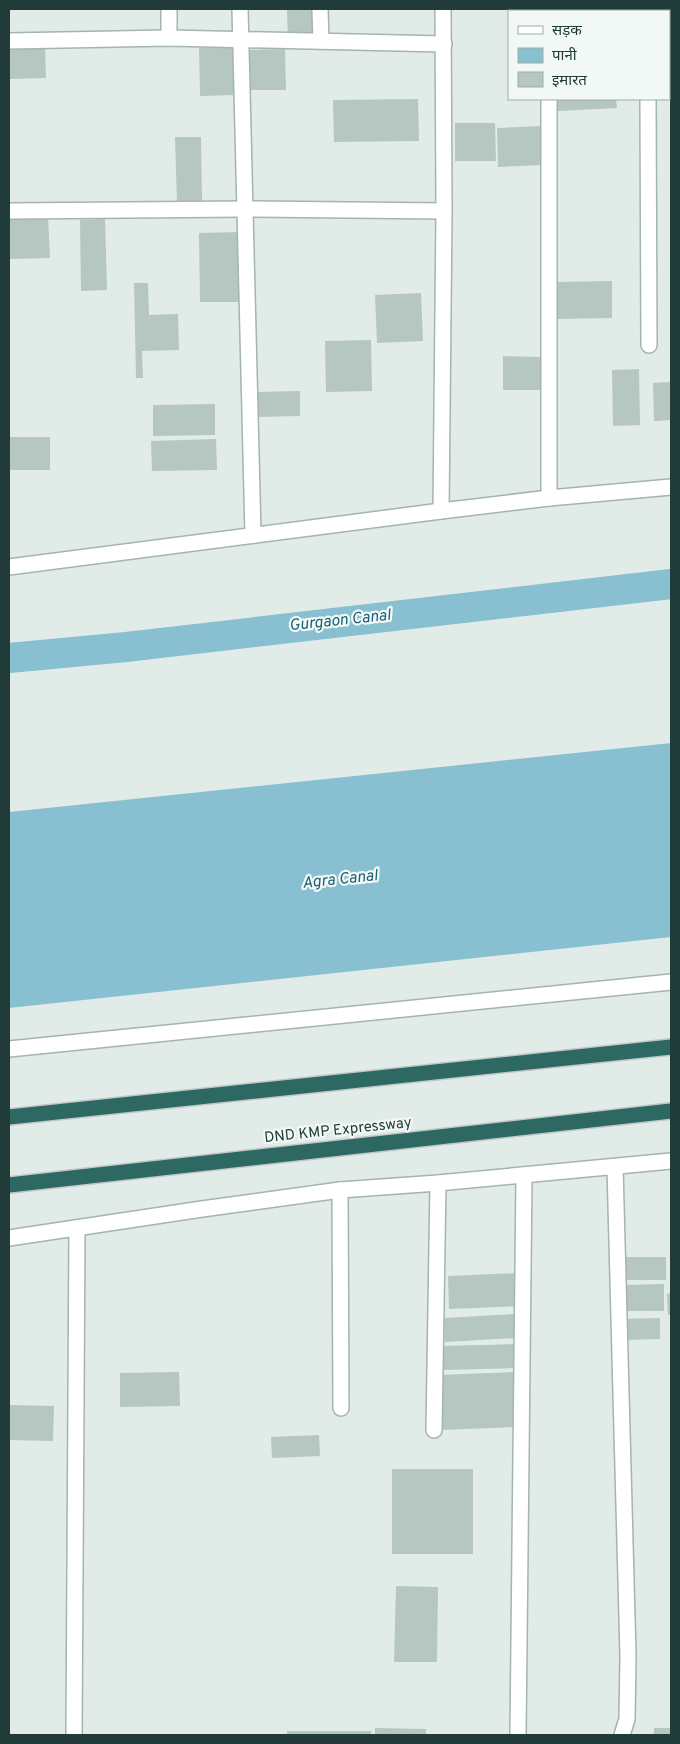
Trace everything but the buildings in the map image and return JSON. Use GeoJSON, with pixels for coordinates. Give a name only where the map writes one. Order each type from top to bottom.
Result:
{"type":"FeatureCollection","features":[{"type":"Feature","properties":{"kind":"highway"},"geometry":{"type":"LineString","coordinates":[[9,1117],[671,1047]]}},
{"type":"Feature","properties":{"kind":"highway","name":"DND KMP Expressway"},"geometry":{"type":"LineString","coordinates":[[9,1186],[671,1111]]}},
{"type":"Feature","properties":{"kind":"street"},"geometry":{"type":"LineString","coordinates":[[169,9],[169,38]]}},
{"type":"Feature","properties":{"kind":"street"},"geometry":{"type":"LineString","coordinates":[[240,9],[252,535]]}},
{"type":"Feature","properties":{"kind":"street"},"geometry":{"type":"LineString","coordinates":[[320,9],[321,41]]}},
{"type":"Feature","properties":{"kind":"street"},"geometry":{"type":"LineString","coordinates":[[441,511],[444,211],[443,9]]}},
{"type":"Feature","properties":{"kind":"street"},"geometry":{"type":"LineString","coordinates":[[9,40],[169,38],[444,44]]}},
{"type":"Feature","properties":{"kind":"street"},"geometry":{"type":"LineString","coordinates":[[549,100],[549,498]]}},
{"type":"Feature","properties":{"kind":"street"},"geometry":{"type":"LineString","coordinates":[[648,100],[649,346]]}},
{"type":"Feature","properties":{"kind":"street"},"geometry":{"type":"LineString","coordinates":[[9,211],[245,209],[444,211]]}},
{"type":"Feature","properties":{"kind":"street"},"geometry":{"type":"LineString","coordinates":[[9,566],[549,498],[671,487]]}},
{"type":"Feature","properties":{"kind":"street"},"geometry":{"type":"LineString","coordinates":[[9,1049],[671,982]]}},
{"type":"Feature","properties":{"kind":"street"},"geometry":{"type":"LineString","coordinates":[[9,1238],[340,1190],[438,1183],[671,1161]]}},
{"type":"Feature","properties":{"kind":"street"},"geometry":{"type":"LineString","coordinates":[[615,1166],[628,1656],[627,1719],[622,1735]]}},
{"type":"Feature","properties":{"kind":"street"},"geometry":{"type":"LineString","coordinates":[[518,1735],[524,1175]]}},
{"type":"Feature","properties":{"kind":"street"},"geometry":{"type":"LineString","coordinates":[[434,1430],[438,1183]]}},
{"type":"Feature","properties":{"kind":"street"},"geometry":{"type":"LineString","coordinates":[[340,1190],[341,1408]]}},
{"type":"Feature","properties":{"kind":"street"},"geometry":{"type":"LineString","coordinates":[[74,1735],[77,1228]]}},
{"type":"Feature","properties":{"kind":"water","name":"Agra Canal"},"geometry":{"type":"Polygon","coordinates":[[[671,743],[671,937],[9,1008],[9,812],[671,743]]]}},
{"type":"Feature","properties":{"kind":"waterway","name":"Gurgaon Canal"},"geometry":{"type":"LineString","coordinates":[[9,658],[126,647],[671,584]]}}]}
